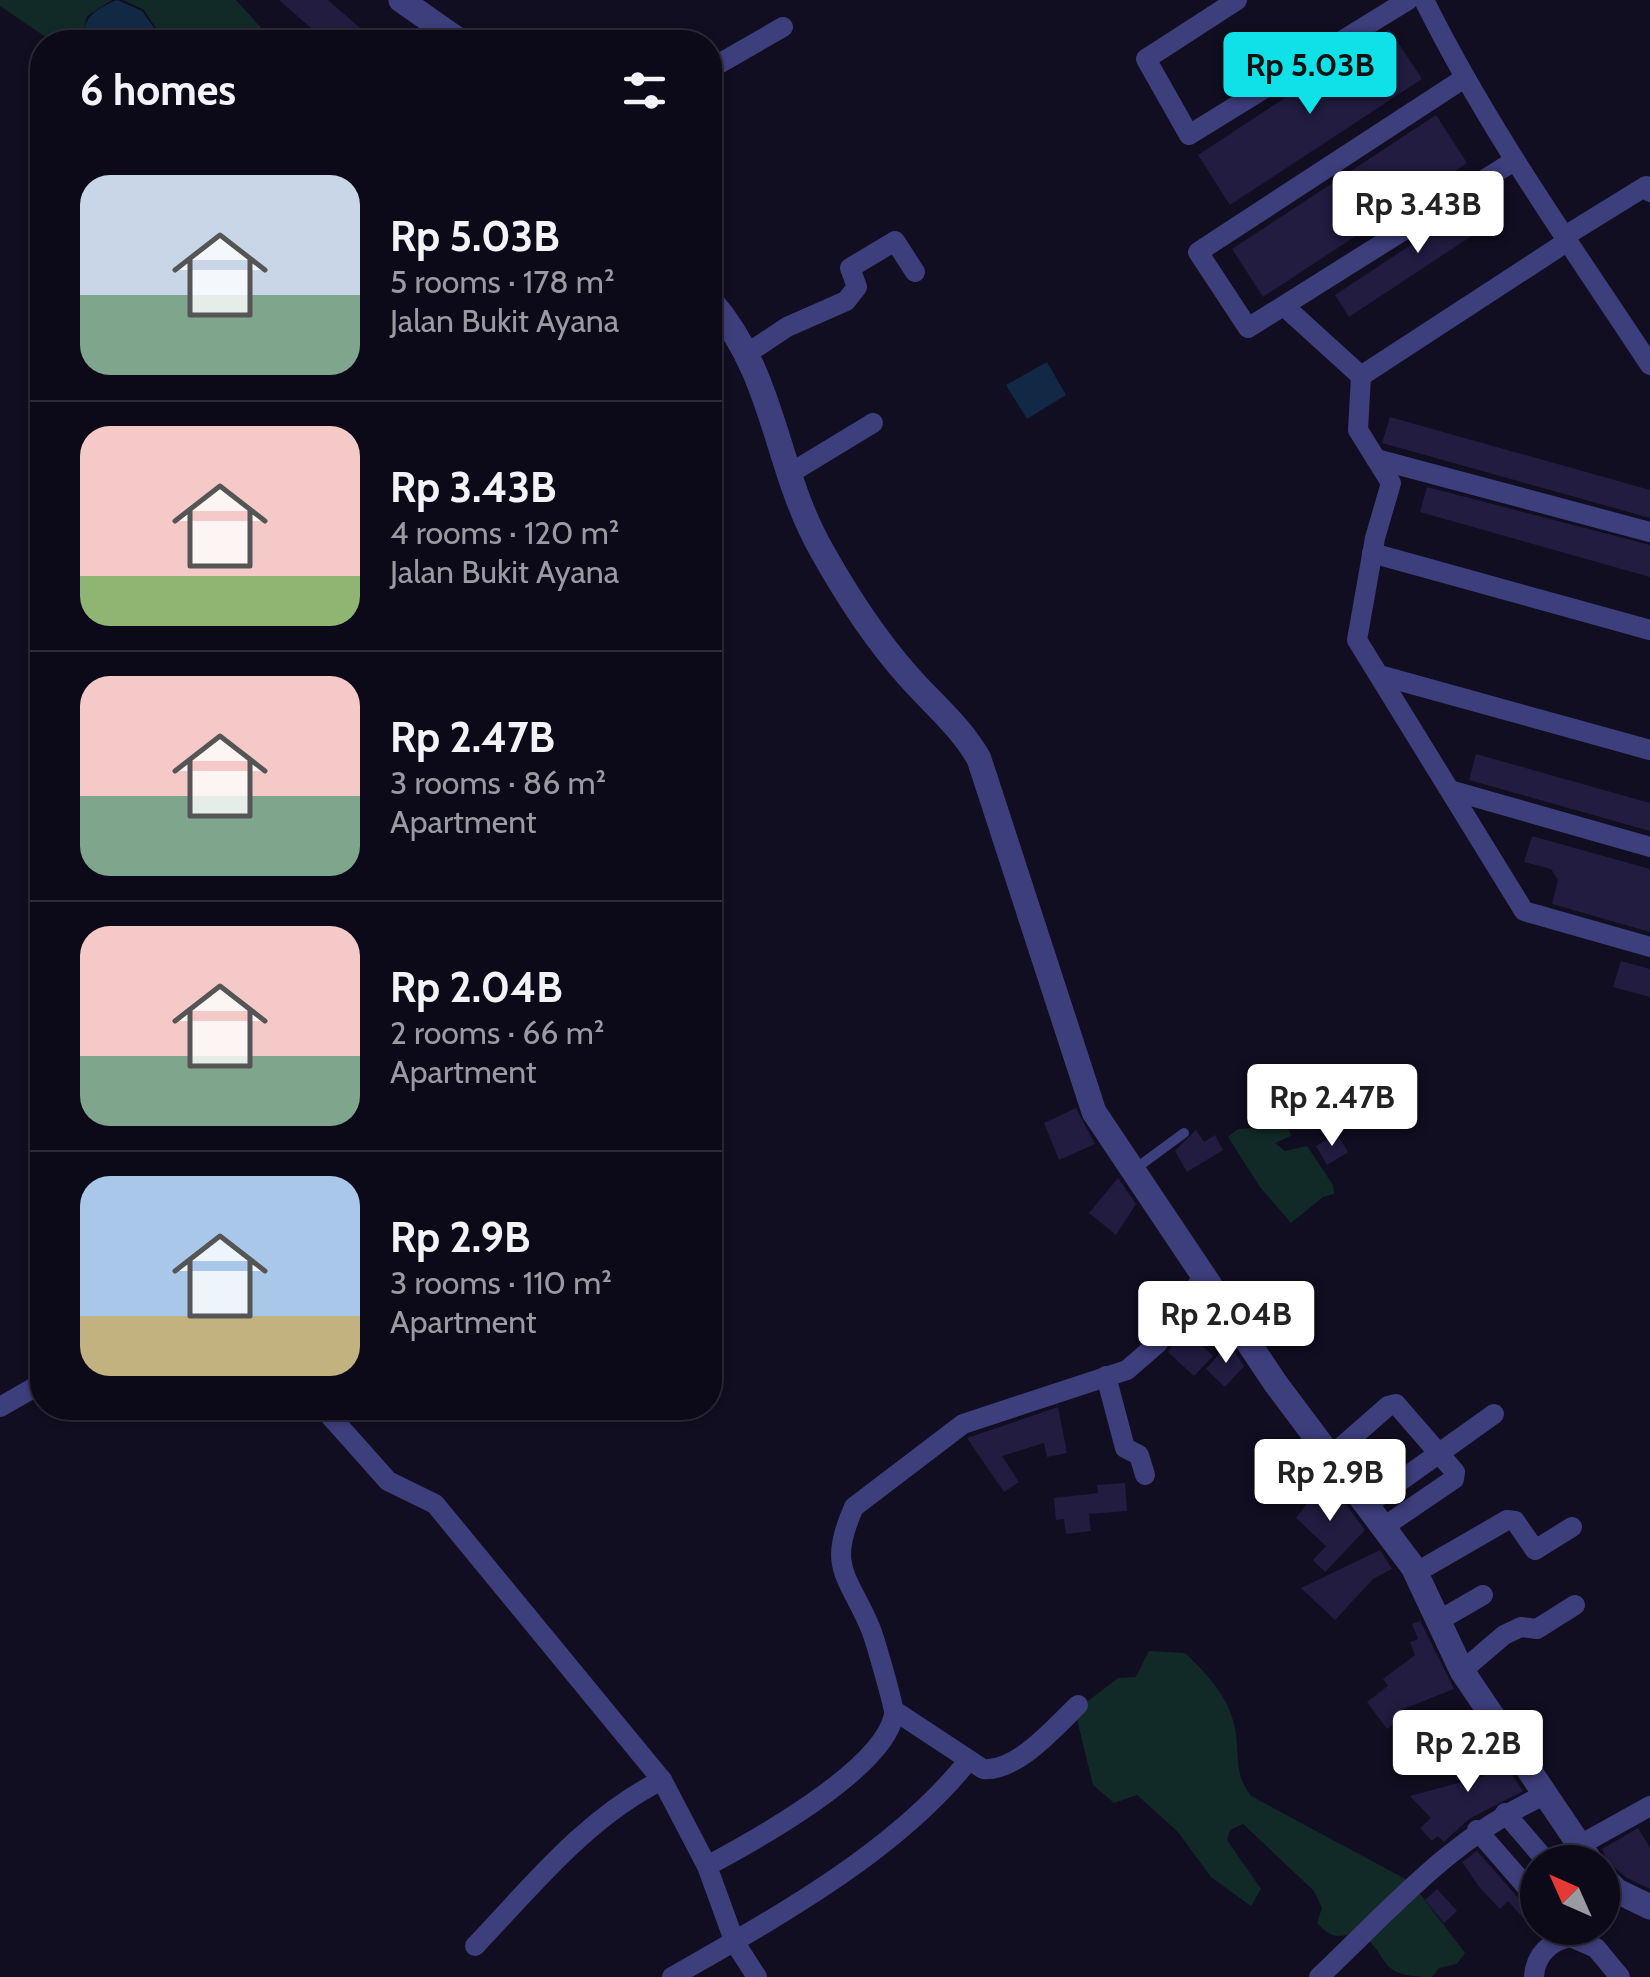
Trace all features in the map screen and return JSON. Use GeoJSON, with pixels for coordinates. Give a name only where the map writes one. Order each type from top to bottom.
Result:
{"type":"FeatureCollection","features":[{"type":"Feature","properties":{"kind":"street"},"geometry":{"type":"LineString","coordinates":[[1237,0],[1146,59],[1189,135],[1408,0]]}},
{"type":"Feature","properties":{"kind":"street"},"geometry":{"type":"LineString","coordinates":[[1424,0],[1463,79],[1650,365]]}},
{"type":"Feature","properties":{"kind":"street"},"geometry":{"type":"LineString","coordinates":[[414,3],[447,30]]}},
{"type":"Feature","properties":{"kind":"street"},"geometry":{"type":"LineString","coordinates":[[722,62],[783,27]]}},
{"type":"Feature","properties":{"kind":"street"},"geometry":{"type":"LineString","coordinates":[[1463,79],[1198,252],[1248,328],[1514,161]]}},
{"type":"Feature","properties":{"kind":"street"},"geometry":{"type":"LineString","coordinates":[[1361,376],[1646,186],[1650,192]]}},
{"type":"Feature","properties":{"kind":"street"},"geometry":{"type":"LineString","coordinates":[[748,353],[787,327],[846,301],[858,287],[850,268],[895,241],[915,272]]}},
{"type":"Feature","properties":{"kind":"street"},"geometry":{"type":"LineString","coordinates":[[1285,307],[1361,376]]}},
{"type":"Feature","properties":{"kind":"street"},"geometry":{"type":"LineString","coordinates":[[722,317],[748,353],[771,407],[807,524],[843,585],[901,668],[963,734],[979,759],[1094,1112],[1136,1169],[1276,1384],[1417,1572],[1462,1671],[1579,1845]]}},
{"type":"Feature","properties":{"kind":"street"},"geometry":{"type":"LineString","coordinates":[[1361,376],[1358,430],[1391,483],[1372,554],[1358,640],[1524,911],[1650,946]]}},
{"type":"Feature","properties":{"kind":"street"},"geometry":{"type":"LineString","coordinates":[[789,474],[873,423]]}},
{"type":"Feature","properties":{"kind":"street"},"geometry":{"type":"LineString","coordinates":[[1376,458],[1650,532]]}},
{"type":"Feature","properties":{"kind":"street"},"geometry":{"type":"LineString","coordinates":[[1372,554],[1650,630]]}},
{"type":"Feature","properties":{"kind":"street"},"geometry":{"type":"LineString","coordinates":[[1379,675],[1650,750]]}},
{"type":"Feature","properties":{"kind":"street"},"geometry":{"type":"LineString","coordinates":[[1450,790],[1650,847]]}},
{"type":"Feature","properties":{"kind":"street"},"geometry":{"type":"LineString","coordinates":[[707,1866],[778,1829],[846,1778],[886,1731],[894,1711],[870,1627],[839,1567],[850,1517],[963,1424],[1106,1376],[1144,1359],[1205,1274]]}},
{"type":"Feature","properties":{"kind":"street"},"geometry":{"type":"LineString","coordinates":[[1106,1376],[1126,1448],[1138,1454],[1145,1475]]}},
{"type":"Feature","properties":{"kind":"street"},"geometry":{"type":"LineString","coordinates":[[0,1407],[30,1390]]}},
{"type":"Feature","properties":{"kind":"street"},"geometry":{"type":"LineString","coordinates":[[1331,1456],[1392,1404],[1407,1414],[1439,1453],[1456,1477],[1385,1526]]}},
{"type":"Feature","properties":{"kind":"street"},"geometry":{"type":"LineString","coordinates":[[1368,1504],[1494,1414]]}},
{"type":"Feature","properties":{"kind":"street"},"geometry":{"type":"LineString","coordinates":[[333,1420],[388,1481],[435,1504],[662,1780],[707,1866],[735,1943],[757,1977]]}},
{"type":"Feature","properties":{"kind":"street"},"geometry":{"type":"LineString","coordinates":[[1417,1572],[1507,1520],[1515,1522],[1535,1550],[1572,1526]]}},
{"type":"Feature","properties":{"kind":"street"},"geometry":{"type":"LineString","coordinates":[[1438,1622],[1483,1595]]}},
{"type":"Feature","properties":{"kind":"street"},"geometry":{"type":"LineString","coordinates":[[1462,1671],[1504,1634],[1521,1627],[1537,1629],[1575,1606]]}},
{"type":"Feature","properties":{"kind":"street"},"geometry":{"type":"LineString","coordinates":[[894,1711],[983,1770],[1004,1766],[1078,1705]]}},
{"type":"Feature","properties":{"kind":"street"},"geometry":{"type":"LineString","coordinates":[[672,1977],[735,1943],[865,1857],[930,1803],[968,1760]]}},
{"type":"Feature","properties":{"kind":"street"},"geometry":{"type":"LineString","coordinates":[[475,1946],[600,1820],[625,1798],[662,1780]]}},
{"type":"Feature","properties":{"kind":"street"},"geometry":{"type":"LineString","coordinates":[[1319,1977],[1477,1830],[1547,1794]]}},
{"type":"Feature","properties":{"kind":"street"},"geometry":{"type":"LineString","coordinates":[[1597,1845],[1650,1806]]}},
{"type":"Feature","properties":{"kind":"street"},"geometry":{"type":"LineString","coordinates":[[1504,1813],[1532,1845]]}},
{"type":"Feature","properties":{"kind":"street"},"geometry":{"type":"LineString","coordinates":[[1477,1830],[1520,1879]]}},
{"type":"Feature","properties":{"kind":"street"},"geometry":{"type":"LineString","coordinates":[[1620,1896],[1650,1907]]}},
{"type":"Feature","properties":{"kind":"street"},"geometry":{"type":"LineString","coordinates":[[1534,1977],[1538,1958],[1551,1945]]}},
{"type":"Feature","properties":{"kind":"street"},"geometry":{"type":"LineString","coordinates":[[1592,1945],[1620,1977]]}},
{"type":"Feature","properties":{"kind":"lane"},"geometry":{"type":"LineString","coordinates":[[1136,1169],[1184,1133]]}},
{"type":"Feature","properties":{"kind":"green space"},"geometry":{"type":"Polygon","coordinates":[[[0,0],[112,0],[87,16],[84,30],[35,30],[0,6],[0,0]]]}},
{"type":"Feature","properties":{"kind":"green space"},"geometry":{"type":"Polygon","coordinates":[[[123,0],[236,0],[263,30],[157,30],[144,10],[123,0]]]}},
{"type":"Feature","properties":{"kind":"green space"},"geometry":{"type":"Polygon","coordinates":[[[1238,1129],[1289,1130],[1291,1136],[1275,1143],[1285,1151],[1307,1146],[1333,1185],[1334,1194],[1323,1197],[1291,1223],[1260,1187],[1228,1137],[1238,1129]]]}},
{"type":"Feature","properties":{"kind":"green space"},"geometry":{"type":"Polygon","coordinates":[[[1149,1651],[1185,1653],[1218,1690],[1234,1722],[1240,1774],[1251,1796],[1411,1882],[1465,1953],[1457,1964],[1439,1968],[1432,1977],[1399,1973],[1355,1932],[1338,1936],[1326,1931],[1317,1923],[1322,1908],[1314,1891],[1243,1824],[1230,1830],[1227,1840],[1261,1889],[1251,1906],[1211,1877],[1178,1832],[1137,1795],[1114,1803],[1093,1785],[1075,1711],[1118,1678],[1136,1677],[1149,1651]]]}},
{"type":"Feature","properties":{"kind":"water"},"geometry":{"type":"Polygon","coordinates":[[[117,0],[142,11],[155,30],[85,30],[91,15],[117,0]]]}},
{"type":"Feature","properties":{"kind":"water"},"geometry":{"type":"Polygon","coordinates":[[[1047,362],[1066,395],[1027,419],[1006,385],[1047,362]]]}},
{"type":"Feature","properties":{"kind":"building"},"geometry":{"type":"Polygon","coordinates":[[[279,0],[328,0],[362,30],[313,30],[279,0]]]}},
{"type":"Feature","properties":{"kind":"building"},"geometry":{"type":"Polygon","coordinates":[[[1389,29],[1422,79],[1230,205],[1198,155],[1389,29]]]}},
{"type":"Feature","properties":{"kind":"building"},"geometry":{"type":"Polygon","coordinates":[[[1436,115],[1467,163],[1263,297],[1232,249],[1436,115]]]}},
{"type":"Feature","properties":{"kind":"building"},"geometry":{"type":"Polygon","coordinates":[[[1488,194],[1502,216],[1349,317],[1335,295],[1488,194]]]}},
{"type":"Feature","properties":{"kind":"building"},"geometry":{"type":"Polygon","coordinates":[[[1390,417],[1650,490],[1650,518],[1382,443],[1390,417]]]}},
{"type":"Feature","properties":{"kind":"building"},"geometry":{"type":"Polygon","coordinates":[[[1427,487],[1650,545],[1650,577],[1420,512],[1427,487]]]}},
{"type":"Feature","properties":{"kind":"building"},"geometry":{"type":"Polygon","coordinates":[[[1476,754],[1650,803],[1650,831],[1469,780],[1476,754]]]}},
{"type":"Feature","properties":{"kind":"building"},"geometry":{"type":"Polygon","coordinates":[[[1532,836],[1650,869],[1650,932],[1552,904],[1558,880],[1551,869],[1524,862],[1532,836]]]}},
{"type":"Feature","properties":{"kind":"building"},"geometry":{"type":"Polygon","coordinates":[[[1621,961],[1650,969],[1650,997],[1613,987],[1621,961]]]}},
{"type":"Feature","properties":{"kind":"building"},"geometry":{"type":"Polygon","coordinates":[[[1076,1108],[1095,1144],[1059,1160],[1044,1123],[1076,1108]]]}},
{"type":"Feature","properties":{"kind":"building"},"geometry":{"type":"Polygon","coordinates":[[[1196,1130],[1204,1142],[1215,1135],[1223,1150],[1187,1172],[1175,1151],[1196,1130]]]}},
{"type":"Feature","properties":{"kind":"building"},"geometry":{"type":"Polygon","coordinates":[[[1337,1134],[1348,1152],[1327,1165],[1316,1146],[1337,1134]]]}},
{"type":"Feature","properties":{"kind":"building"},"geometry":{"type":"Polygon","coordinates":[[[1118,1178],[1136,1204],[1116,1235],[1089,1213],[1118,1178]]]}},
{"type":"Feature","properties":{"kind":"building"},"geometry":{"type":"Polygon","coordinates":[[[1184,1329],[1213,1356],[1194,1376],[1168,1352],[1184,1329]]]}},
{"type":"Feature","properties":{"kind":"building"},"geometry":{"type":"Polygon","coordinates":[[[1229,1343],[1244,1366],[1225,1387],[1206,1369],[1229,1343]]]}},
{"type":"Feature","properties":{"kind":"building"},"geometry":{"type":"Polygon","coordinates":[[[1058,1407],[1067,1453],[1047,1457],[1044,1443],[1002,1456],[1019,1482],[1004,1492],[967,1438],[1058,1407]]]}},
{"type":"Feature","properties":{"kind":"building"},"geometry":{"type":"Polygon","coordinates":[[[1326,1478],[1365,1530],[1325,1572],[1313,1560],[1326,1546],[1296,1518],[1326,1478]]]}},
{"type":"Feature","properties":{"kind":"building"},"geometry":{"type":"Polygon","coordinates":[[[1125,1483],[1127,1511],[1089,1514],[1091,1531],[1066,1534],[1064,1519],[1056,1520],[1054,1498],[1098,1493],[1097,1485],[1125,1483]]]}},
{"type":"Feature","properties":{"kind":"building"},"geometry":{"type":"Polygon","coordinates":[[[1380,1550],[1392,1569],[1373,1579],[1335,1620],[1301,1588],[1380,1550]]]}},
{"type":"Feature","properties":{"kind":"building"},"geometry":{"type":"Polygon","coordinates":[[[1420,1621],[1454,1689],[1401,1710],[1405,1715],[1387,1729],[1367,1702],[1388,1686],[1383,1679],[1415,1655],[1410,1642],[1418,1639],[1412,1624],[1420,1621]]]}},
{"type":"Feature","properties":{"kind":"building"},"geometry":{"type":"Polygon","coordinates":[[[1488,1739],[1523,1791],[1469,1819],[1444,1842],[1438,1836],[1432,1841],[1420,1828],[1431,1818],[1410,1796],[1484,1776],[1469,1750],[1488,1739]]]}},
{"type":"Feature","properties":{"kind":"building"},"geometry":{"type":"Polygon","coordinates":[[[1638,1828],[1650,1848],[1650,1889],[1620,1872],[1620,1845],[1609,1845],[1638,1828]]]}},
{"type":"Feature","properties":{"kind":"building"},"geometry":{"type":"Polygon","coordinates":[[[1477,1851],[1520,1900],[1520,1915],[1508,1901],[1500,1909],[1462,1862],[1477,1851]]]}},
{"type":"Feature","properties":{"kind":"building"},"geometry":{"type":"Polygon","coordinates":[[[1437,1889],[1457,1911],[1444,1923],[1425,1900],[1437,1889]]]}}]}
